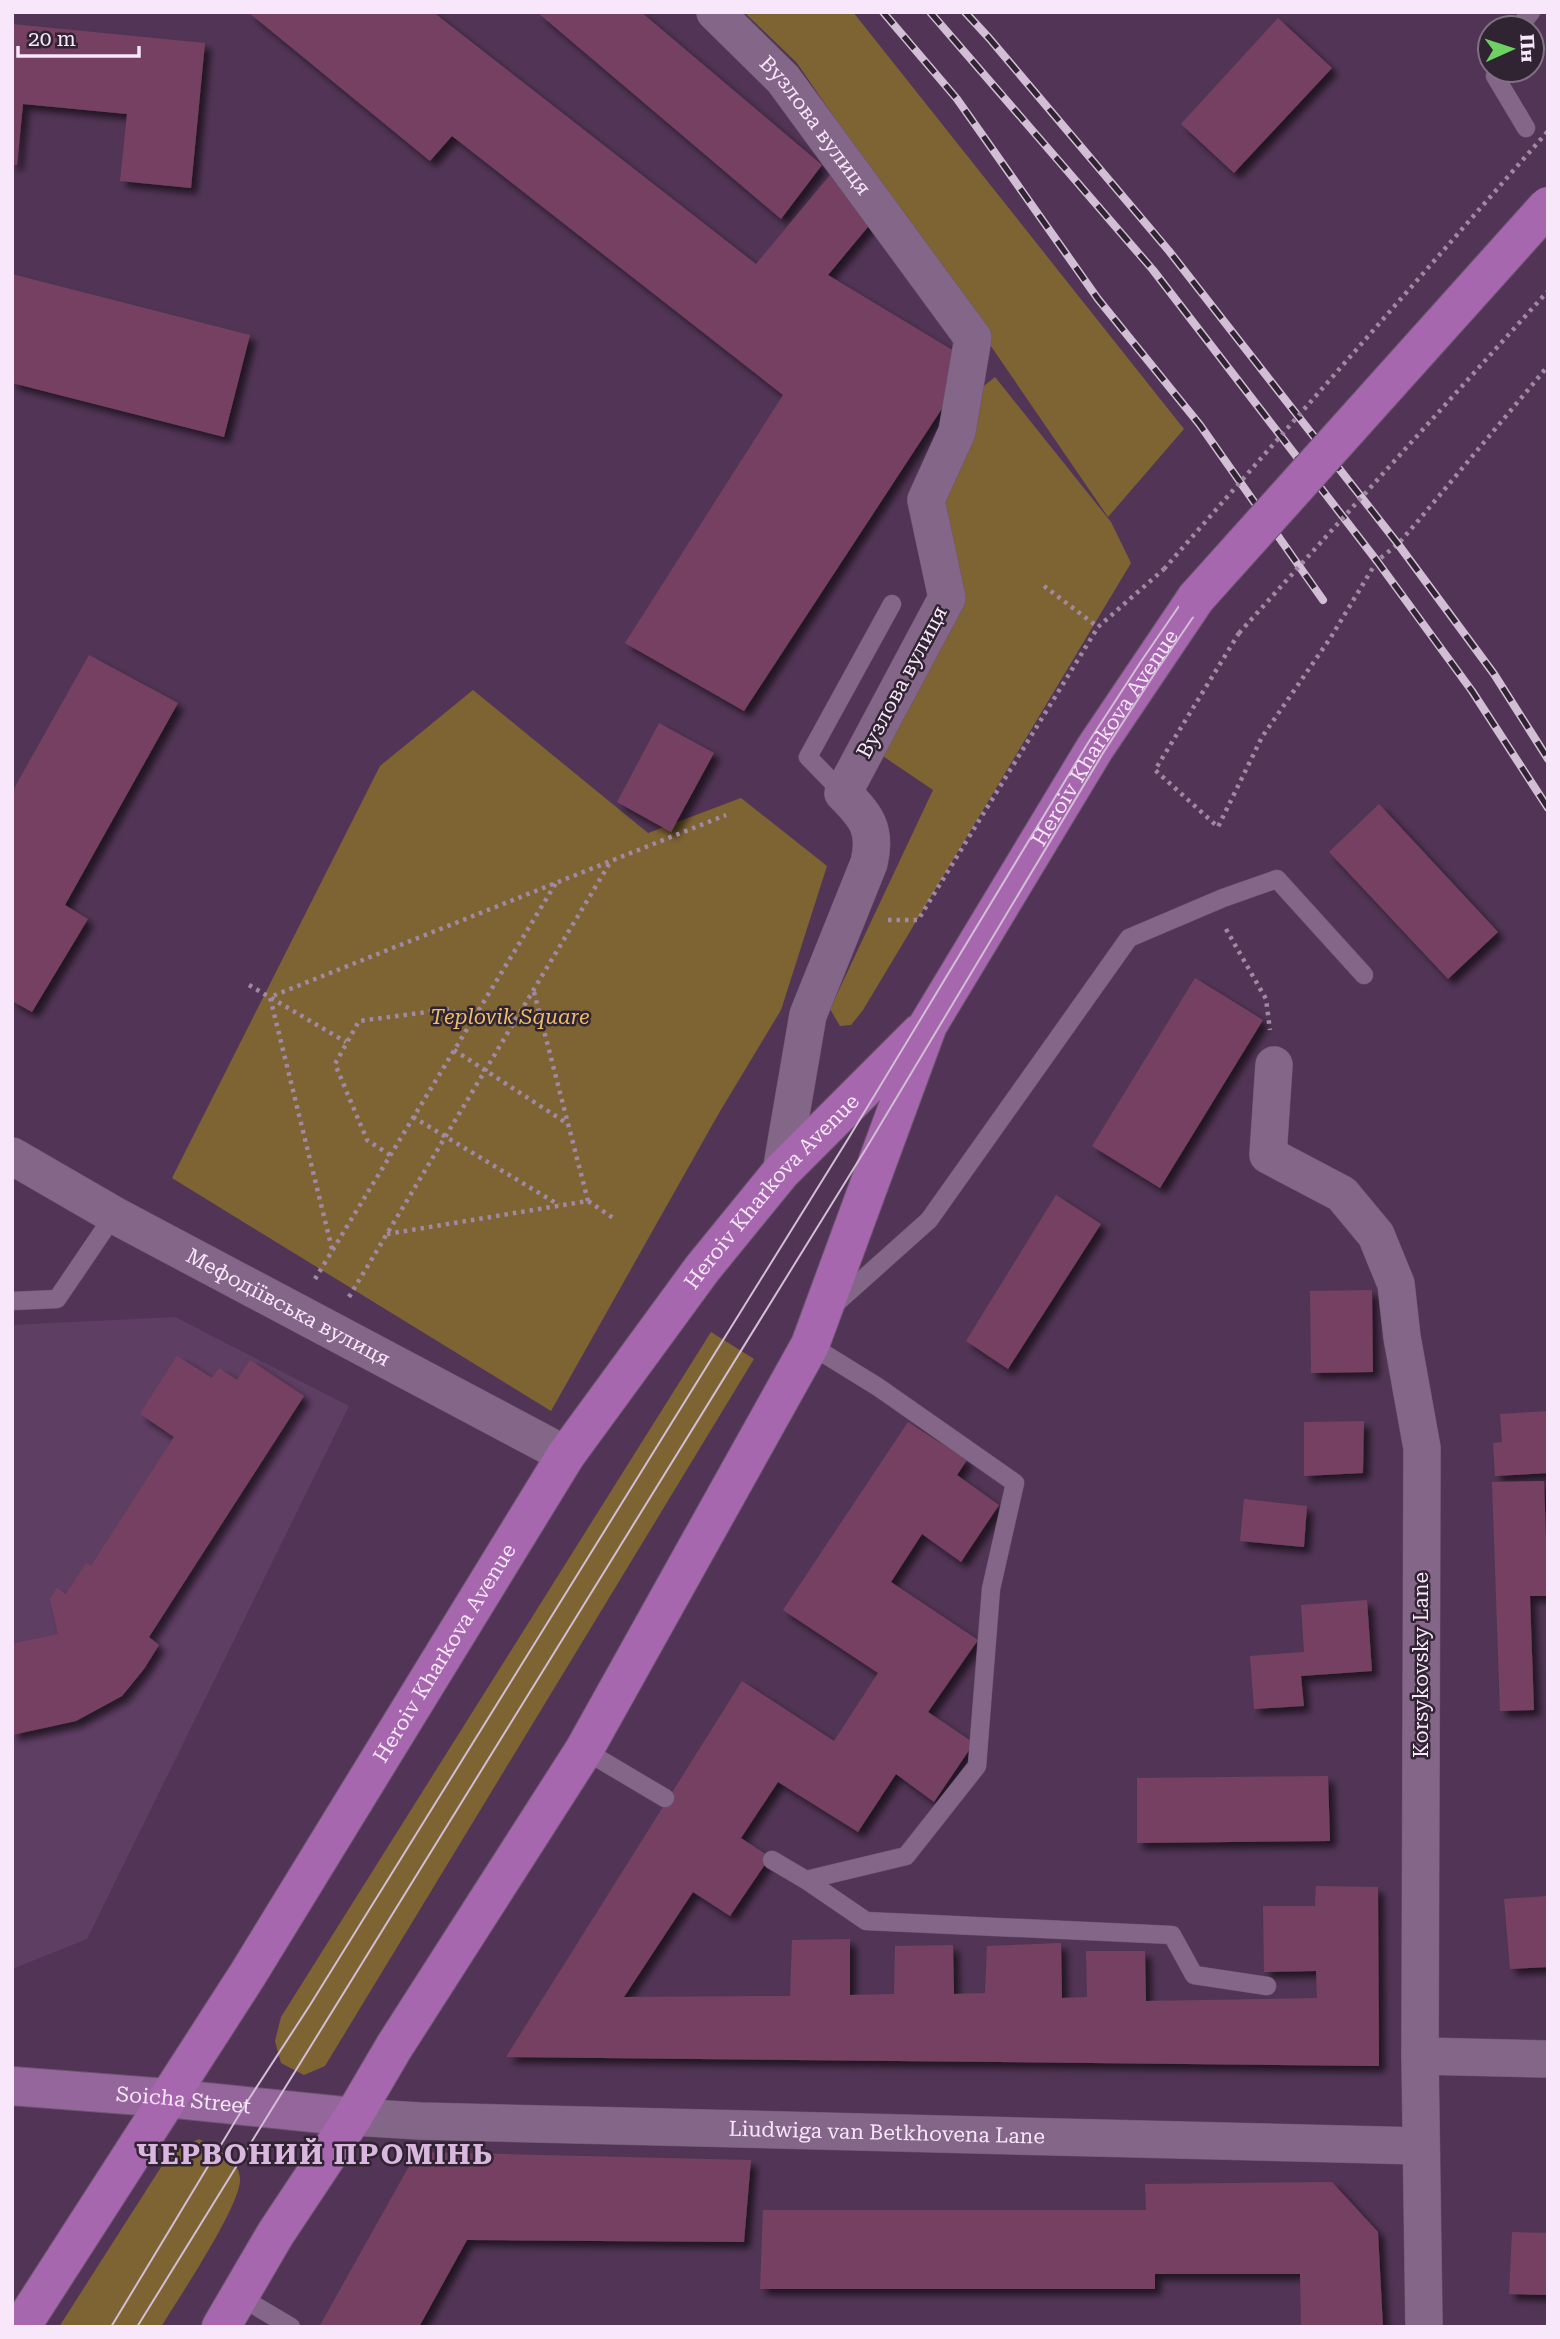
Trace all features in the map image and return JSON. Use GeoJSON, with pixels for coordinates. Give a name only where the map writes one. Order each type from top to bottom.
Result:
{"type":"FeatureCollection","features":[{"type":"Feature","properties":{"kind":"main road","name":"Heroiv Kharkova Avenue"},"geometry":{"type":"LineString","coordinates":[[230,2311],[276,2234],[353,2117],[394,2047],[584,1750],[815,1331],[928,1025],[1096,748],[1196,598],[1548,206]]}},
{"type":"Feature","properties":{"kind":"main road","name":"Heroiv Kharkova Avenue"},"geometry":{"type":"LineString","coordinates":[[20,2327],[248,1974],[566,1455],[702,1269],[781,1172],[928,1025]]}},
{"type":"Feature","properties":{"kind":"street","name":"Вузлова вулиця"},"geometry":{"type":"LineString","coordinates":[[715,12],[783,79],[973,338],[957,432],[926,500],[947,598],[843,793]]}},
{"type":"Feature","properties":{"kind":"street"},"geometry":{"type":"LineString","coordinates":[[781,1172],[808,1015],[869,863],[873,846],[871,830],[864,815],[843,793]]}},
{"type":"Feature","properties":{"kind":"street","name":"Korsykovsky Lane"},"geometry":{"type":"LineString","coordinates":[[1274,1065],[1268,1155],[1342,1194],[1376,1236],[1396,1284],[1402,1338],[1422,1448],[1420,2056],[1424,2327]]}},
{"type":"Feature","properties":{"kind":"street","name":"Мефодіївська вулиця"},"geometry":{"type":"LineString","coordinates":[[12,1156],[114,1215],[566,1455]]}},
{"type":"Feature","properties":{"kind":"street"},"geometry":{"type":"LineString","coordinates":[[1420,2056],[1548,2059]]}},
{"type":"Feature","properties":{"kind":"street","name":"Soicha Street"},"geometry":{"type":"LineString","coordinates":[[12,2087],[167,2098],[353,2117]]}},
{"type":"Feature","properties":{"kind":"street","name":"Liudwiga van Betkhovena Lane"},"geometry":{"type":"LineString","coordinates":[[353,2117],[420,2121],[1421,2146]]}},
{"type":"Feature","properties":{"kind":"lane"},"geometry":{"type":"LineString","coordinates":[[1500,84],[1526,128]]}},
{"type":"Feature","properties":{"kind":"lane"},"geometry":{"type":"LineString","coordinates":[[843,793],[808,757],[892,604]]}},
{"type":"Feature","properties":{"kind":"lane"},"geometry":{"type":"LineString","coordinates":[[806,1880],[906,1856],[977,1766],[991,1589],[1015,1483],[878,1387],[815,1331],[929,1220],[1129,938],[1223,898],[1277,879],[1364,975]]}},
{"type":"Feature","properties":{"kind":"lane"},"geometry":{"type":"LineString","coordinates":[[12,1301],[57,1299],[114,1215]]}},
{"type":"Feature","properties":{"kind":"lane"},"geometry":{"type":"LineString","coordinates":[[584,1750],[665,1798]]}},
{"type":"Feature","properties":{"kind":"lane"},"geometry":{"type":"LineString","coordinates":[[772,1860],[866,1920],[1172,1935],[1194,1975],[1267,1986]]}},
{"type":"Feature","properties":{"kind":"lane"},"geometry":{"type":"LineString","coordinates":[[230,2311],[291,2327]]}},
{"type":"Feature","properties":{"kind":"path"},"geometry":{"type":"LineString","coordinates":[[886,920],[918,920],[1098,628],[1164,569],[1548,131]]}},
{"type":"Feature","properties":{"kind":"path"},"geometry":{"type":"LineString","coordinates":[[1548,291],[1239,633],[1155,771],[1218,827],[1262,737],[1331,637],[1377,561],[1398,544],[1548,366]]}},
{"type":"Feature","properties":{"kind":"path"},"geometry":{"type":"LineString","coordinates":[[1044,586],[1098,628]]}},
{"type":"Feature","properties":{"kind":"path"},"geometry":{"type":"LineString","coordinates":[[270,997],[726,815]]}},
{"type":"Feature","properties":{"kind":"path"},"geometry":{"type":"LineString","coordinates":[[331,1329],[612,860]]}},
{"type":"Feature","properties":{"kind":"path"},"geometry":{"type":"LineString","coordinates":[[297,1311],[556,882]]}},
{"type":"Feature","properties":{"kind":"path"},"geometry":{"type":"LineString","coordinates":[[1226,929],[1266,999],[1274,1065]]}},
{"type":"Feature","properties":{"kind":"path"},"geometry":{"type":"LineString","coordinates":[[248,985],[346,1042]]}},
{"type":"Feature","properties":{"kind":"path"},"geometry":{"type":"LineString","coordinates":[[533,991],[588,1202]]}},
{"type":"Feature","properties":{"kind":"path"},"geometry":{"type":"LineString","coordinates":[[270,997],[332,1249]]}},
{"type":"Feature","properties":{"kind":"path"},"geometry":{"type":"LineString","coordinates":[[390,1156],[367,1140],[335,1064],[346,1042],[359,1021],[450,1009],[470,1023]]}},
{"type":"Feature","properties":{"kind":"path"},"geometry":{"type":"LineString","coordinates":[[454,1051],[568,1124]]}},
{"type":"Feature","properties":{"kind":"path"},"geometry":{"type":"LineString","coordinates":[[413,1117],[561,1206]]}},
{"type":"Feature","properties":{"kind":"path"},"geometry":{"type":"LineString","coordinates":[[387,1234],[588,1202],[613,1218]]}},
{"type":"Feature","properties":{"kind":"shaded area"},"geometry":{"type":"Polygon","coordinates":[[[175,1317],[349,1406],[87,1939],[12,1969],[12,1325],[175,1317]]]}},
{"type":"Feature","properties":{"kind":"green space"},"geometry":{"type":"Polygon","coordinates":[[[744,12],[853,12],[1184,429],[1108,517],[797,63],[744,12]]]}},
{"type":"Feature","properties":{"kind":"green space"},"geometry":{"type":"Polygon","coordinates":[[[995,377],[1111,522],[1131,563],[863,1010],[851,1025],[840,1026],[830,1009],[933,790],[859,740],[948,576],[929,466],[955,409],[995,377]]]}},
{"type":"Feature","properties":{"kind":"green space","name":"Teplovik Square"},"geometry":{"type":"Polygon","coordinates":[[[473,690],[648,833],[741,798],[827,866],[781,1010],[719,1113],[551,1411],[172,1178],[380,766],[473,690]]]}},
{"type":"Feature","properties":{"kind":"green space"},"geometry":{"type":"Polygon","coordinates":[[[711,1332],[754,1359],[325,2066],[304,2075],[281,2063],[275,2041],[281,2017],[711,1332]]]}},
{"type":"Feature","properties":{"kind":"green space"},"geometry":{"type":"Polygon","coordinates":[[[199,2139],[231,2159],[239,2172],[238,2192],[220,2230],[161,2327],[59,2327],[170,2153],[199,2139]]]}},
{"type":"Feature","properties":{"kind":"building"},"geometry":{"type":"Polygon","coordinates":[[[248,12],[433,12],[756,264],[831,174],[877,216],[828,275],[959,354],[943,407],[744,711],[625,643],[783,395],[452,136],[430,161],[248,12]]]}},
{"type":"Feature","properties":{"kind":"building"},"geometry":{"type":"Polygon","coordinates":[[[537,12],[641,12],[822,165],[781,219],[537,12]]]}},
{"type":"Feature","properties":{"kind":"building"},"geometry":{"type":"Polygon","coordinates":[[[1278,18],[1332,68],[1234,173],[1181,124],[1278,18]]]}},
{"type":"Feature","properties":{"kind":"building"},"geometry":{"type":"Polygon","coordinates":[[[12,24],[205,43],[191,188],[120,181],[127,114],[23,104],[17,165],[12,165],[12,24]]]}},
{"type":"Feature","properties":{"kind":"building"},"geometry":{"type":"Polygon","coordinates":[[[12,274],[250,335],[224,437],[12,383],[12,274]]]}},
{"type":"Feature","properties":{"kind":"building"},"geometry":{"type":"Polygon","coordinates":[[[89,655],[178,703],[65,905],[88,919],[32,1012],[12,1001],[12,792],[89,655]]]}},
{"type":"Feature","properties":{"kind":"building"},"geometry":{"type":"Polygon","coordinates":[[[659,723],[714,753],[671,832],[617,802],[659,723]]]}},
{"type":"Feature","properties":{"kind":"building"},"geometry":{"type":"Polygon","coordinates":[[[1379,804],[1498,932],[1448,979],[1329,852],[1379,804]]]}},
{"type":"Feature","properties":{"kind":"building"},"geometry":{"type":"Polygon","coordinates":[[[1195,978],[1263,1020],[1160,1188],[1092,1146],[1195,978]]]}},
{"type":"Feature","properties":{"kind":"building"},"geometry":{"type":"Polygon","coordinates":[[[1056,1195],[1101,1224],[1008,1369],[966,1341],[1056,1195]]]}},
{"type":"Feature","properties":{"kind":"building"},"geometry":{"type":"Polygon","coordinates":[[[1372,1290],[1373,1372],[1311,1373],[1310,1291],[1372,1290]]]}},
{"type":"Feature","properties":{"kind":"building"},"geometry":{"type":"Polygon","coordinates":[[[177,1356],[212,1378],[219,1368],[237,1380],[250,1360],[304,1396],[149,1637],[159,1645],[122,1696],[76,1721],[12,1735],[12,1644],[58,1634],[50,1599],[57,1588],[66,1594],[86,1563],[91,1566],[174,1437],[140,1414],[177,1356]]]}},
{"type":"Feature","properties":{"kind":"building"},"geometry":{"type":"Polygon","coordinates":[[[1548,1411],[1548,1473],[1495,1476],[1493,1443],[1502,1442],[1500,1414],[1548,1411]]]}},
{"type":"Feature","properties":{"kind":"building"},"geometry":{"type":"Polygon","coordinates":[[[1364,1421],[1363,1473],[1304,1476],[1304,1422],[1364,1421]]]}},
{"type":"Feature","properties":{"kind":"building"},"geometry":{"type":"Polygon","coordinates":[[[908,1422],[967,1460],[957,1475],[999,1505],[961,1562],[922,1534],[891,1582],[978,1640],[928,1712],[974,1743],[934,1802],[896,1774],[858,1832],[778,1782],[741,1838],[770,1857],[730,1916],[693,1892],[624,1997],[790,1996],[792,1940],[850,1939],[850,1995],[894,1994],[895,1946],[953,1945],[954,1994],[985,1993],[987,1946],[1061,1943],[1062,1998],[1087,1997],[1086,1951],[1145,1951],[1146,2001],[1317,1998],[1316,1971],[1264,1972],[1263,1906],[1315,1906],[1316,1886],[1378,1887],[1379,2066],[506,2057],[742,1681],[834,1741],[878,1673],[783,1610],[908,1422]]]}},
{"type":"Feature","properties":{"kind":"building"},"geometry":{"type":"Polygon","coordinates":[[[1544,1481],[1548,1596],[1530,1596],[1534,1710],[1500,1711],[1492,1482],[1544,1481]]]}},
{"type":"Feature","properties":{"kind":"building"},"geometry":{"type":"Polygon","coordinates":[[[1244,1499],[1307,1506],[1304,1547],[1240,1541],[1244,1499]]]}},
{"type":"Feature","properties":{"kind":"building"},"geometry":{"type":"Polygon","coordinates":[[[1367,1600],[1372,1671],[1301,1676],[1304,1706],[1254,1709],[1250,1656],[1304,1652],[1301,1605],[1367,1600]]]}},
{"type":"Feature","properties":{"kind":"building"},"geometry":{"type":"Polygon","coordinates":[[[1328,1776],[1330,1841],[1137,1843],[1137,1778],[1328,1776]]]}},
{"type":"Feature","properties":{"kind":"building"},"geometry":{"type":"Polygon","coordinates":[[[1548,1896],[1548,1967],[1510,1969],[1504,1899],[1548,1896]]]}},
{"type":"Feature","properties":{"kind":"building"},"geometry":{"type":"Polygon","coordinates":[[[417,2152],[751,2160],[744,2242],[467,2240],[419,2327],[319,2327],[417,2152]]]}},
{"type":"Feature","properties":{"kind":"building"},"geometry":{"type":"Polygon","coordinates":[[[1332,2182],[1378,2232],[1383,2327],[1301,2327],[1300,2274],[1155,2274],[1155,2289],[760,2289],[763,2210],[1146,2210],[1145,2184],[1332,2182]]]}},
{"type":"Feature","properties":{"kind":"building"},"geometry":{"type":"Polygon","coordinates":[[[1512,2232],[1548,2233],[1548,2295],[1509,2294],[1512,2232]]]}},
{"type":"Feature","properties":{"kind":"tram line"},"geometry":{"type":"LineString","coordinates":[[111,2327],[245,2105],[310,2005],[848,1139],[1088,743],[1142,660],[1199,577],[1548,188]]}},
{"type":"Feature","properties":{"kind":"tram line"},"geometry":{"type":"LineString","coordinates":[[137,2327],[867,1147],[1103,753],[1157,670],[1213,588],[1548,215]]}},
{"type":"Feature","properties":{"kind":"railway"},"geometry":{"type":"LineString","coordinates":[[883,12],[957,99],[1098,299],[1200,425],[1323,600]]}},
{"type":"Feature","properties":{"kind":"railway"},"geometry":{"type":"LineString","coordinates":[[930,12],[1153,270],[1377,561],[1472,691],[1548,808]]}},
{"type":"Feature","properties":{"kind":"railway"},"geometry":{"type":"LineString","coordinates":[[965,12],[1169,251],[1398,544],[1494,674],[1548,759]]}},
{"type":"Feature","properties":{"kind":"district","name":"ЧЕРВОНИЙ ПРОМІНЬ"},"geometry":{"type":"Point","coordinates":[315,2154]}}]}
